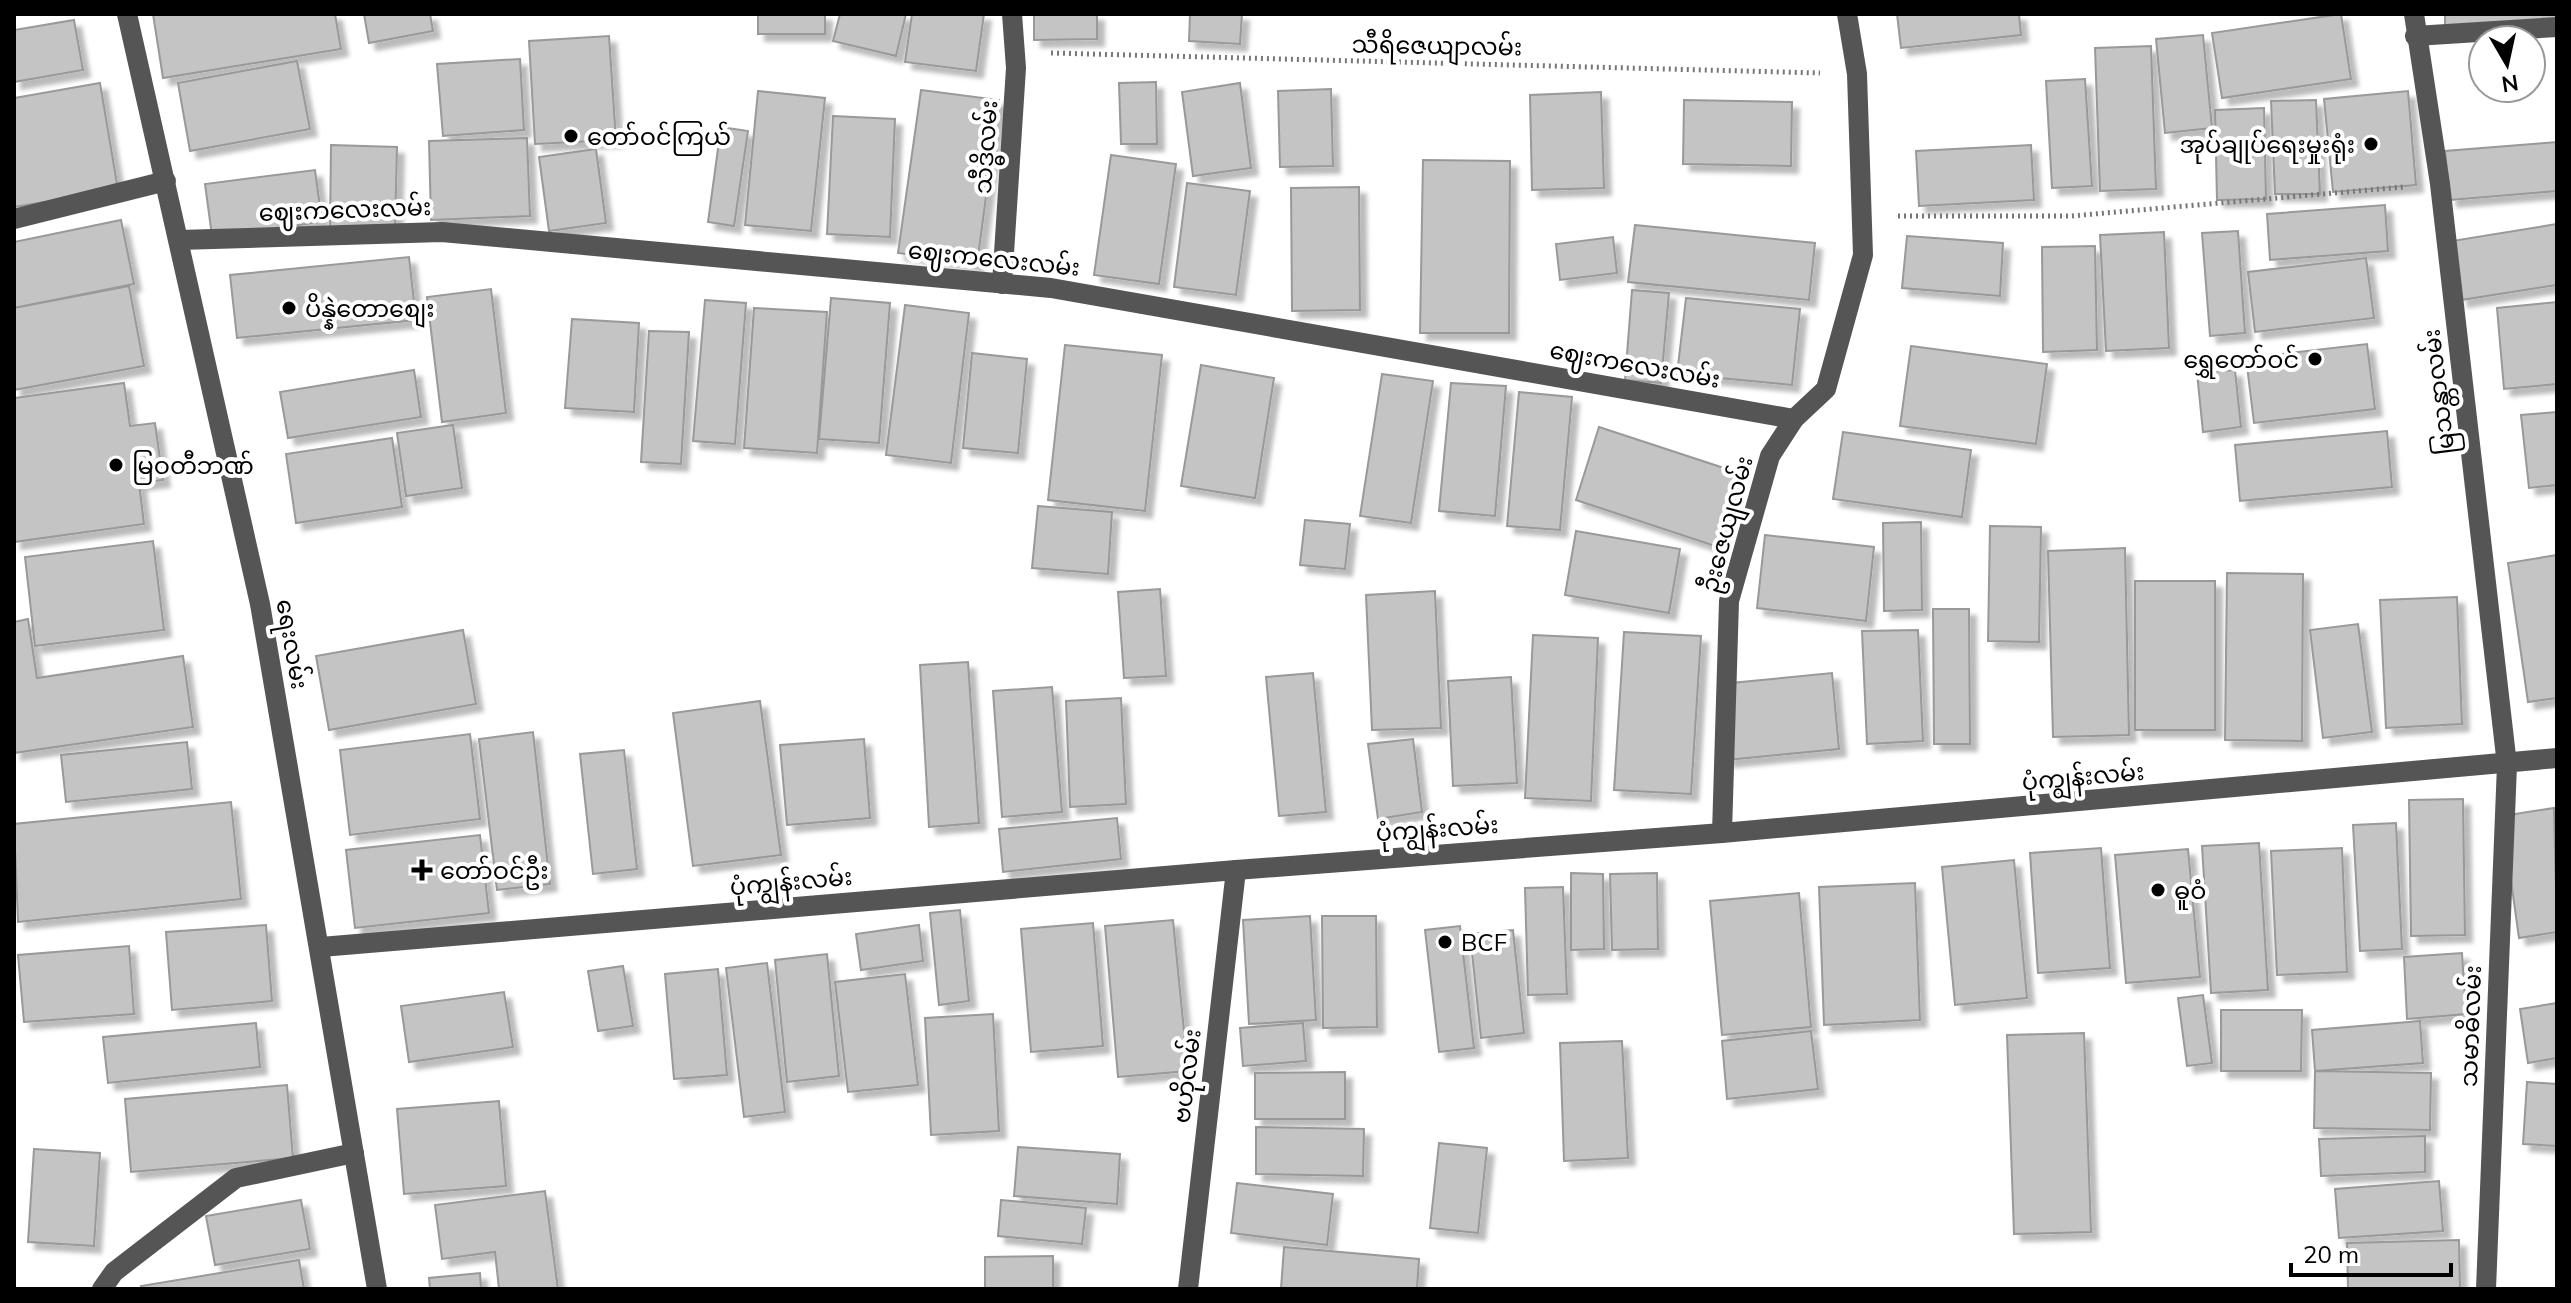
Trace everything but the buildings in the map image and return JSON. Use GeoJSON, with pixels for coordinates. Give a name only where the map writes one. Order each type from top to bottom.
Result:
{"type":"FeatureCollection","features":[{"type":"Feature","properties":{"kind":"street","name":"ရေးလမ်း"},"geometry":{"type":"LineString","coordinates":[[127,14],[260,604],[377,1289]]}},
{"type":"Feature","properties":{"kind":"street","name":"သီဒ္ဓိလမ်း"},"geometry":{"type":"LineString","coordinates":[[1002,284],[1015,52],[1012,14]]}},
{"type":"Feature","properties":{"kind":"street","name":"ဦးဇေယျလမ်း"},"geometry":{"type":"LineString","coordinates":[[1722,833],[1729,601],[1770,456],[1794,419],[1826,389],[1839,351],[1863,255],[1857,74],[1847,14]]}},
{"type":"Feature","properties":{"kind":"street","name":"မြသန္တာလမ်း"},"geometry":{"type":"LineString","coordinates":[[2414,14],[2440,184],[2507,765]]}},
{"type":"Feature","properties":{"kind":"street"},"geometry":{"type":"LineString","coordinates":[[2415,36],[2557,27]]}},
{"type":"Feature","properties":{"kind":"street"},"geometry":{"type":"LineString","coordinates":[[14,219],[166,181]]}},
{"type":"Feature","properties":{"kind":"street","name":"ဈေးကလေးလမ်း"},"geometry":{"type":"LineString","coordinates":[[179,240],[442,232],[1051,288],[1794,419]]}},
{"type":"Feature","properties":{"kind":"street","name":"ပုံကျွန်းလမ်း"},"geometry":{"type":"LineString","coordinates":[[321,947],[1236,870],[1722,833],[2507,765],[2557,758]]}},
{"type":"Feature","properties":{"kind":"street","name":"သမာဓိလမ်း"},"geometry":{"type":"LineString","coordinates":[[2486,1289],[2507,765]]}},
{"type":"Feature","properties":{"kind":"street","name":"ဗဟိုလမ်း"},"geometry":{"type":"LineString","coordinates":[[1188,1289],[1236,870]]}},
{"type":"Feature","properties":{"kind":"street"},"geometry":{"type":"LineString","coordinates":[[102,1289],[114,1272],[236,1178],[354,1153]]}},
{"type":"Feature","properties":{"kind":"path","name":"သီရိဇေယျာလမ်း"},"geometry":{"type":"LineString","coordinates":[[1015,52],[1857,74]]}},
{"type":"Feature","properties":{"kind":"path"},"geometry":{"type":"LineString","coordinates":[[1861,216],[2071,216],[2440,184]]}},
{"type":"Feature","properties":{"kind":"place","name":"တော်ဝင်ကြယ်"},"geometry":{"type":"Point","coordinates":[571,136]}},
{"type":"Feature","properties":{"kind":"place","name":"အုပ်ချုပ်ရေးမှုးရုံး"},"geometry":{"type":"Point","coordinates":[2371,144]}},
{"type":"Feature","properties":{"kind":"place","name":"ပိန္နဲတောစျေး"},"geometry":{"type":"Point","coordinates":[289,308]}},
{"type":"Feature","properties":{"kind":"place","name":"ရွှေတော်ဝင်"},"geometry":{"type":"Point","coordinates":[2315,359]}},
{"type":"Feature","properties":{"kind":"place","name":"မြဝတီဘဏ်"},"geometry":{"type":"Point","coordinates":[116,465]}},
{"type":"Feature","properties":{"kind":"place","name":"တော်ဝင်ဦး"},"geometry":{"type":"Point","coordinates":[422,870]}},
{"type":"Feature","properties":{"kind":"place","name":"ဓူဝံ"},"geometry":{"type":"Point","coordinates":[2158,890]}},
{"type":"Feature","properties":{"kind":"place","name":"BCF"},"geometry":{"type":"Point","coordinates":[1445,942]}}]}
